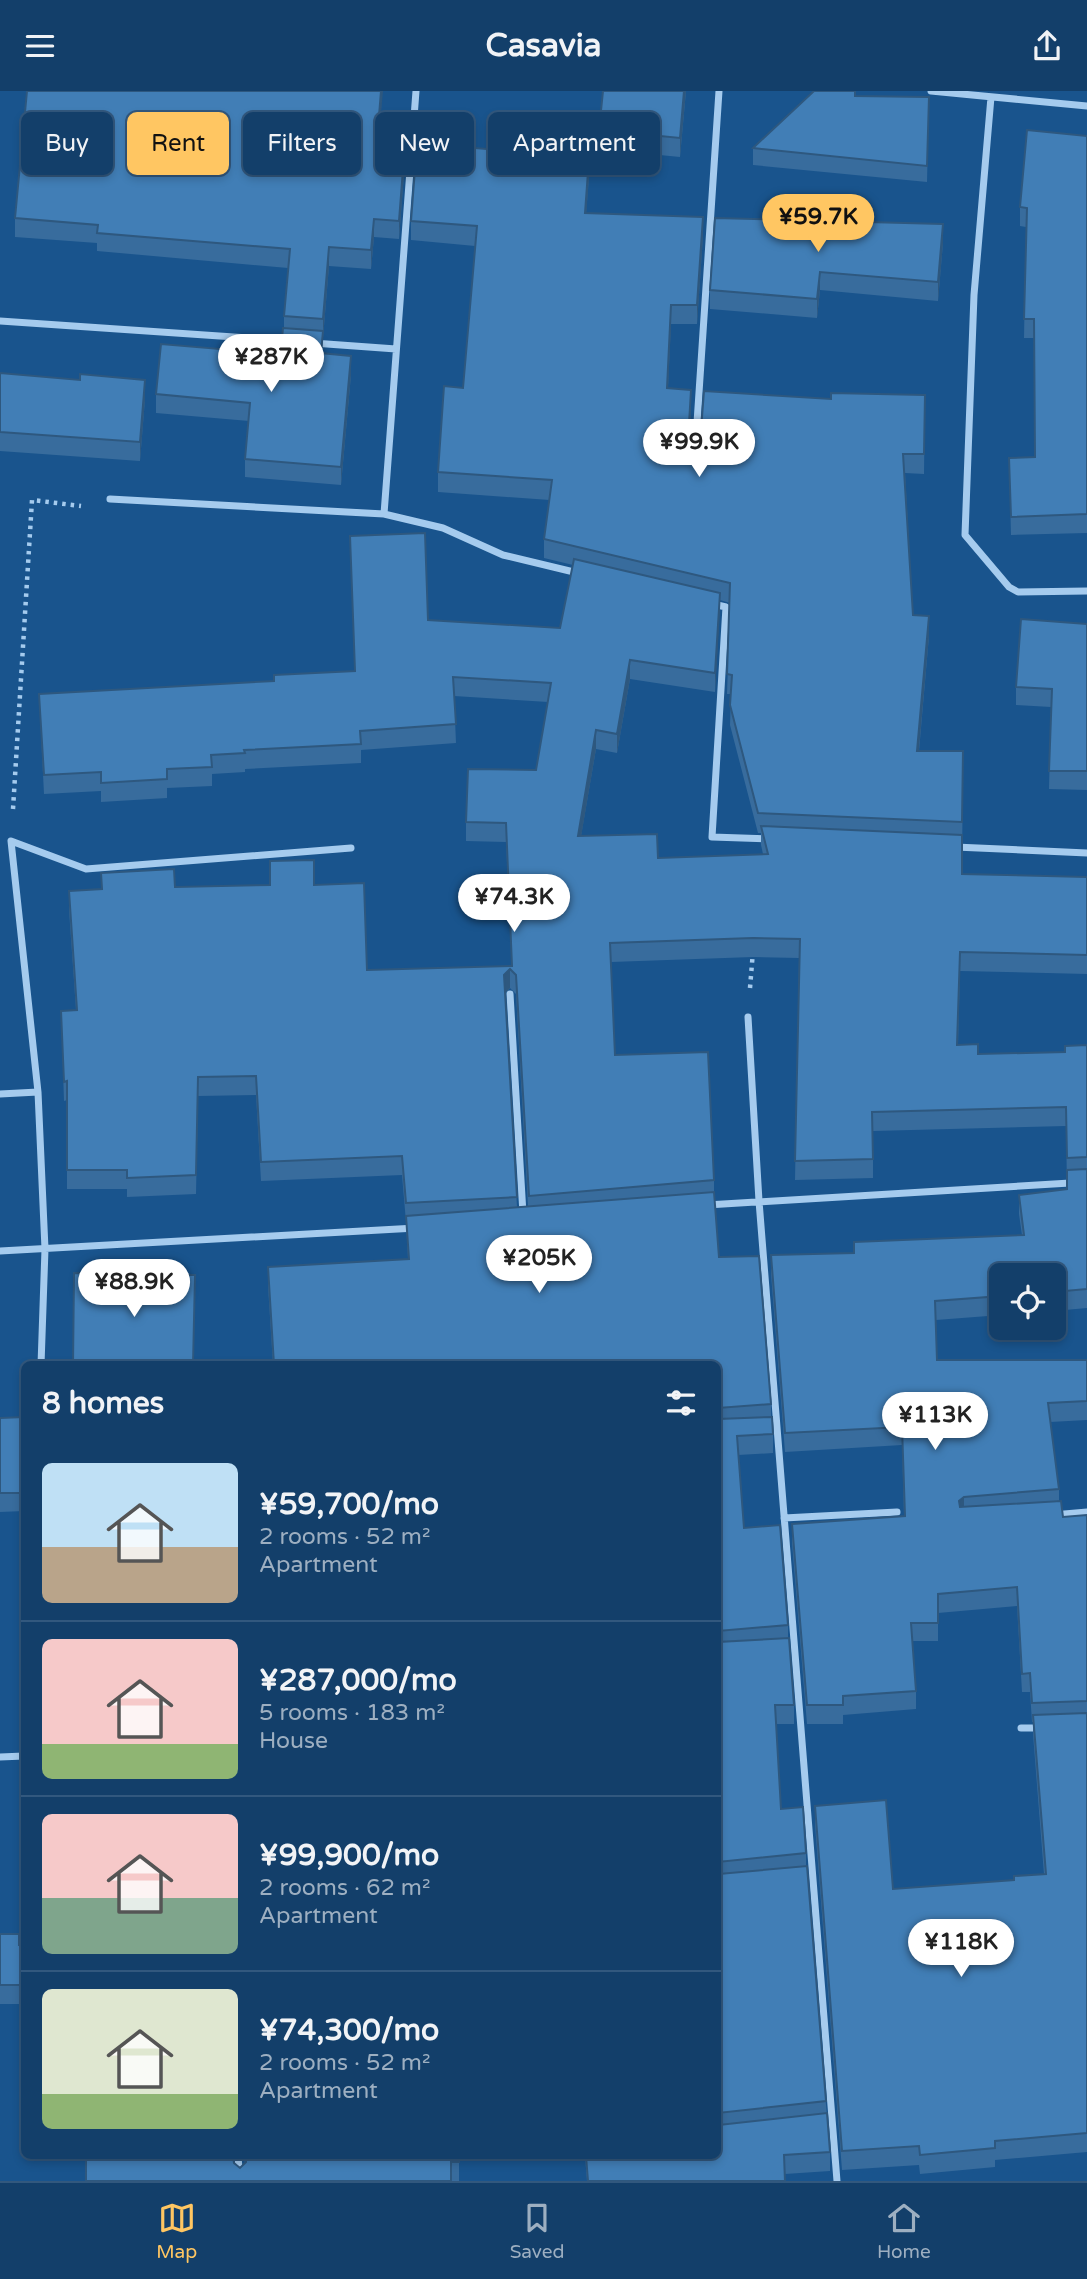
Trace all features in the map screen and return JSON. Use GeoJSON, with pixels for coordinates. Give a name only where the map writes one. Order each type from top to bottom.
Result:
{"type":"FeatureCollection","features":[{"type":"Feature","properties":{"kind":"street"},"geometry":{"type":"LineString","coordinates":[[384,514],[415,91]]}},
{"type":"Feature","properties":{"kind":"street"},"geometry":{"type":"LineString","coordinates":[[694,461],[719,91]]}},
{"type":"Feature","properties":{"kind":"street"},"geometry":{"type":"LineString","coordinates":[[931,91],[1087,106]]}},
{"type":"Feature","properties":{"kind":"street"},"geometry":{"type":"LineString","coordinates":[[991,97],[974,295],[965,535],[1009,587],[1018,592],[1087,591]]}},
{"type":"Feature","properties":{"kind":"street"},"geometry":{"type":"LineString","coordinates":[[0,321],[396,349]]}},
{"type":"Feature","properties":{"kind":"street"},"geometry":{"type":"LineString","coordinates":[[110,499],[384,514],[443,528],[503,555],[582,573]]}},
{"type":"Feature","properties":{"kind":"street"},"geometry":{"type":"LineString","coordinates":[[699,601],[726,607],[712,837],[775,839]]}},
{"type":"Feature","properties":{"kind":"street"},"geometry":{"type":"LineString","coordinates":[[0,841],[11,841],[86,869],[351,848]]}},
{"type":"Feature","properties":{"kind":"street"},"geometry":{"type":"LineString","coordinates":[[11,841],[38,1092],[45,1249],[41,1361]]}},
{"type":"Feature","properties":{"kind":"street"},"geometry":{"type":"LineString","coordinates":[[951,847],[1087,853]]}},
{"type":"Feature","properties":{"kind":"street"},"geometry":{"type":"LineString","coordinates":[[510,994],[523,1222]]}},
{"type":"Feature","properties":{"kind":"street"},"geometry":{"type":"LineString","coordinates":[[748,1017],[759,1201],[837,2181]]}},
{"type":"Feature","properties":{"kind":"street"},"geometry":{"type":"LineString","coordinates":[[0,1094],[38,1092]]}},
{"type":"Feature","properties":{"kind":"street"},"geometry":{"type":"LineString","coordinates":[[704,1206],[1087,1182]]}},
{"type":"Feature","properties":{"kind":"street"},"geometry":{"type":"LineString","coordinates":[[0,1251],[428,1227]]}},
{"type":"Feature","properties":{"kind":"street"},"geometry":{"type":"LineString","coordinates":[[765,1429],[777,1429]]}},
{"type":"Feature","properties":{"kind":"street"},"geometry":{"type":"LineString","coordinates":[[784,1518],[897,1512]]}},
{"type":"Feature","properties":{"kind":"street"},"geometry":{"type":"LineString","coordinates":[[1046,1515],[1087,1512]]}},
{"type":"Feature","properties":{"kind":"street"},"geometry":{"type":"LineString","coordinates":[[781,1651],[794,1650]]}},
{"type":"Feature","properties":{"kind":"street"},"geometry":{"type":"LineString","coordinates":[[1021,1728],[1048,1727]]}},
{"type":"Feature","properties":{"kind":"street"},"geometry":{"type":"LineString","coordinates":[[0,1757],[21,1756]]}},
{"type":"Feature","properties":{"kind":"street"},"geometry":{"type":"LineString","coordinates":[[799,1880],[813,1878]]}},
{"type":"Feature","properties":{"kind":"street"},"geometry":{"type":"LineString","coordinates":[[820,2127],[832,2125]]}},
{"type":"Feature","properties":{"kind":"street"},"geometry":{"type":"LineString","coordinates":[[238,2159],[240,2181]]}},
{"type":"Feature","properties":{"kind":"path"},"geometry":{"type":"LineString","coordinates":[[11,841],[32,500],[84,506],[110,499]]}},
{"type":"Feature","properties":{"kind":"path"},"geometry":{"type":"LineString","coordinates":[[748,1017],[753,949]]}},
{"type":"Feature","properties":{"kind":"building"},"geometry":{"type":"Polygon","coordinates":[[[27,91],[381,91],[379,112],[375,112],[375,175],[403,175],[399,221],[374,219],[371,250],[329,247],[323,319],[284,316],[290,249],[97,233],[98,225],[15,218],[21,154],[21,175],[113,175],[113,112],[25,112],[27,91]]]}},
{"type":"Feature","properties":{"kind":"building"},"geometry":{"type":"Polygon","coordinates":[[[603,91],[684,91],[680,138],[660,136],[660,112],[601,112],[603,91]]]}},
{"type":"Feature","properties":{"kind":"building"},"geometry":{"type":"Polygon","coordinates":[[[814,91],[855,91],[855,96],[929,97],[927,166],[753,148],[814,91]]]}},
{"type":"Feature","properties":{"kind":"building"},"geometry":{"type":"Polygon","coordinates":[[[1027,130],[1087,136],[1087,514],[1011,517],[1009,458],[1035,457],[1034,319],[1024,319],[1027,208],[1020,207],[1027,130]]]}},
{"type":"Feature","properties":{"kind":"building"},"geometry":{"type":"Polygon","coordinates":[[[474,148],[488,149],[488,175],[588,175],[585,213],[703,217],[697,305],[671,305],[667,388],[691,390],[688,441],[691,447],[700,443],[704,391],[831,399],[831,393],[925,395],[924,454],[903,454],[913,615],[929,616],[917,751],[963,751],[962,822],[758,813],[730,705],[732,675],[727,674],[730,583],[544,539],[552,480],[438,472],[444,386],[463,388],[477,226],[411,221],[415,175],[474,175],[474,148]]]}},
{"type":"Feature","properties":{"kind":"building"},"geometry":{"type":"Polygon","coordinates":[[[715,218],[943,224],[938,282],[820,272],[817,299],[710,290],[715,218]]]}},
{"type":"Feature","properties":{"kind":"building"},"geometry":{"type":"Polygon","coordinates":[[[283,328],[323,331],[321,353],[351,356],[341,467],[245,459],[250,403],[156,394],[161,344],[255,352],[255,348],[281,350],[283,328]]]}},
{"type":"Feature","properties":{"kind":"building"},"geometry":{"type":"Polygon","coordinates":[[[0,373],[80,380],[80,374],[145,380],[140,442],[0,432],[0,373]]]}},
{"type":"Feature","properties":{"kind":"building"},"geometry":{"type":"Polygon","coordinates":[[[425,533],[428,620],[560,628],[574,559],[720,593],[715,673],[630,660],[617,734],[596,730],[578,836],[657,834],[658,858],[768,854],[761,826],[962,835],[962,874],[1087,877],[1087,955],[960,952],[957,1045],[978,1044],[978,1054],[1065,1052],[1065,1046],[1087,1045],[1087,1157],[1067,1158],[1066,1107],[872,1112],[873,1159],[795,1161],[800,939],[753,938],[610,943],[615,1055],[708,1052],[714,1180],[529,1196],[516,975],[510,969],[504,975],[517,1197],[406,1203],[402,1156],[261,1162],[256,1076],[198,1077],[196,1175],[127,1178],[127,1170],[67,1170],[67,1081],[64,1082],[61,1011],[77,1010],[69,891],[102,889],[101,873],[174,869],[175,887],[270,885],[270,861],[314,860],[314,885],[364,883],[367,970],[512,966],[506,823],[466,822],[468,769],[536,770],[551,683],[453,677],[456,724],[360,731],[361,744],[244,750],[245,753],[211,755],[212,767],[167,769],[167,779],[101,783],[101,772],[44,775],[39,694],[274,681],[274,675],[355,671],[350,536],[425,533]]]}},
{"type":"Feature","properties":{"kind":"building"},"geometry":{"type":"Polygon","coordinates":[[[1021,619],[1087,624],[1087,771],[1049,771],[1052,689],[1016,687],[1021,619]]]}},
{"type":"Feature","properties":{"kind":"building"},"geometry":{"type":"Polygon","coordinates":[[[1087,1169],[1087,1289],[1066,1291],[1066,1263],[989,1263],[989,1297],[935,1301],[937,1360],[1087,1360],[1087,1401],[1048,1403],[1059,1489],[964,1497],[959,1501],[960,1507],[1061,1501],[1063,1517],[1087,1515],[1087,1701],[1032,1703],[1030,1673],[1022,1674],[1017,1587],[938,1594],[938,1623],[911,1623],[916,1691],[843,1696],[843,1705],[807,1705],[792,1524],[905,1516],[902,1427],[785,1433],[771,1255],[854,1253],[854,1242],[1024,1235],[1019,1195],[1067,1189],[1067,1170],[1087,1169]]]}},
{"type":"Feature","properties":{"kind":"building"},"geometry":{"type":"Polygon","coordinates":[[[714,1192],[719,1257],[759,1256],[771,1404],[721,1408],[721,1361],[274,1361],[268,1267],[409,1259],[406,1216],[714,1192]]]}},
{"type":"Feature","properties":{"kind":"building"},"geometry":{"type":"Polygon","coordinates":[[[74,1273],[195,1275],[193,1361],[73,1361],[74,1273]]]}},
{"type":"Feature","properties":{"kind":"building"},"geometry":{"type":"Polygon","coordinates":[[[21,1417],[21,1493],[0,1493],[0,1418],[21,1417]]]}},
{"type":"Feature","properties":{"kind":"building"},"geometry":{"type":"Polygon","coordinates":[[[772,1417],[773,1434],[737,1436],[744,1528],[780,1525],[788,1625],[721,1631],[721,1419],[772,1417]]]}},
{"type":"Feature","properties":{"kind":"building"},"geometry":{"type":"Polygon","coordinates":[[[789,1638],[794,1705],[775,1705],[781,1809],[803,1807],[806,1853],[721,1862],[721,1642],[789,1638]]]}},
{"type":"Feature","properties":{"kind":"building"},"geometry":{"type":"Polygon","coordinates":[[[1087,1713],[1087,2133],[995,2141],[995,2148],[920,2155],[919,2146],[842,2151],[815,1806],[886,1800],[893,1889],[1014,1880],[1014,1876],[1046,1874],[1033,1715],[1087,1713]]]}},
{"type":"Feature","properties":{"kind":"building"},"geometry":{"type":"Polygon","coordinates":[[[807,1866],[826,2101],[721,2113],[721,1874],[807,1866]]]}},
{"type":"Feature","properties":{"kind":"building"},"geometry":{"type":"Polygon","coordinates":[[[0,1934],[19,1934],[21,1985],[0,1985],[0,1934]]]}},
{"type":"Feature","properties":{"kind":"building"},"geometry":{"type":"Polygon","coordinates":[[[827,2113],[830,2152],[784,2155],[785,2181],[588,2181],[586,2159],[721,2159],[721,2125],[827,2113]]]}},
{"type":"Feature","properties":{"kind":"building"},"geometry":{"type":"Polygon","coordinates":[[[86,2159],[233,2159],[240,2168],[246,2159],[459,2159],[459,2162],[451,2162],[451,2181],[86,2181],[86,2159]]]}}]}
